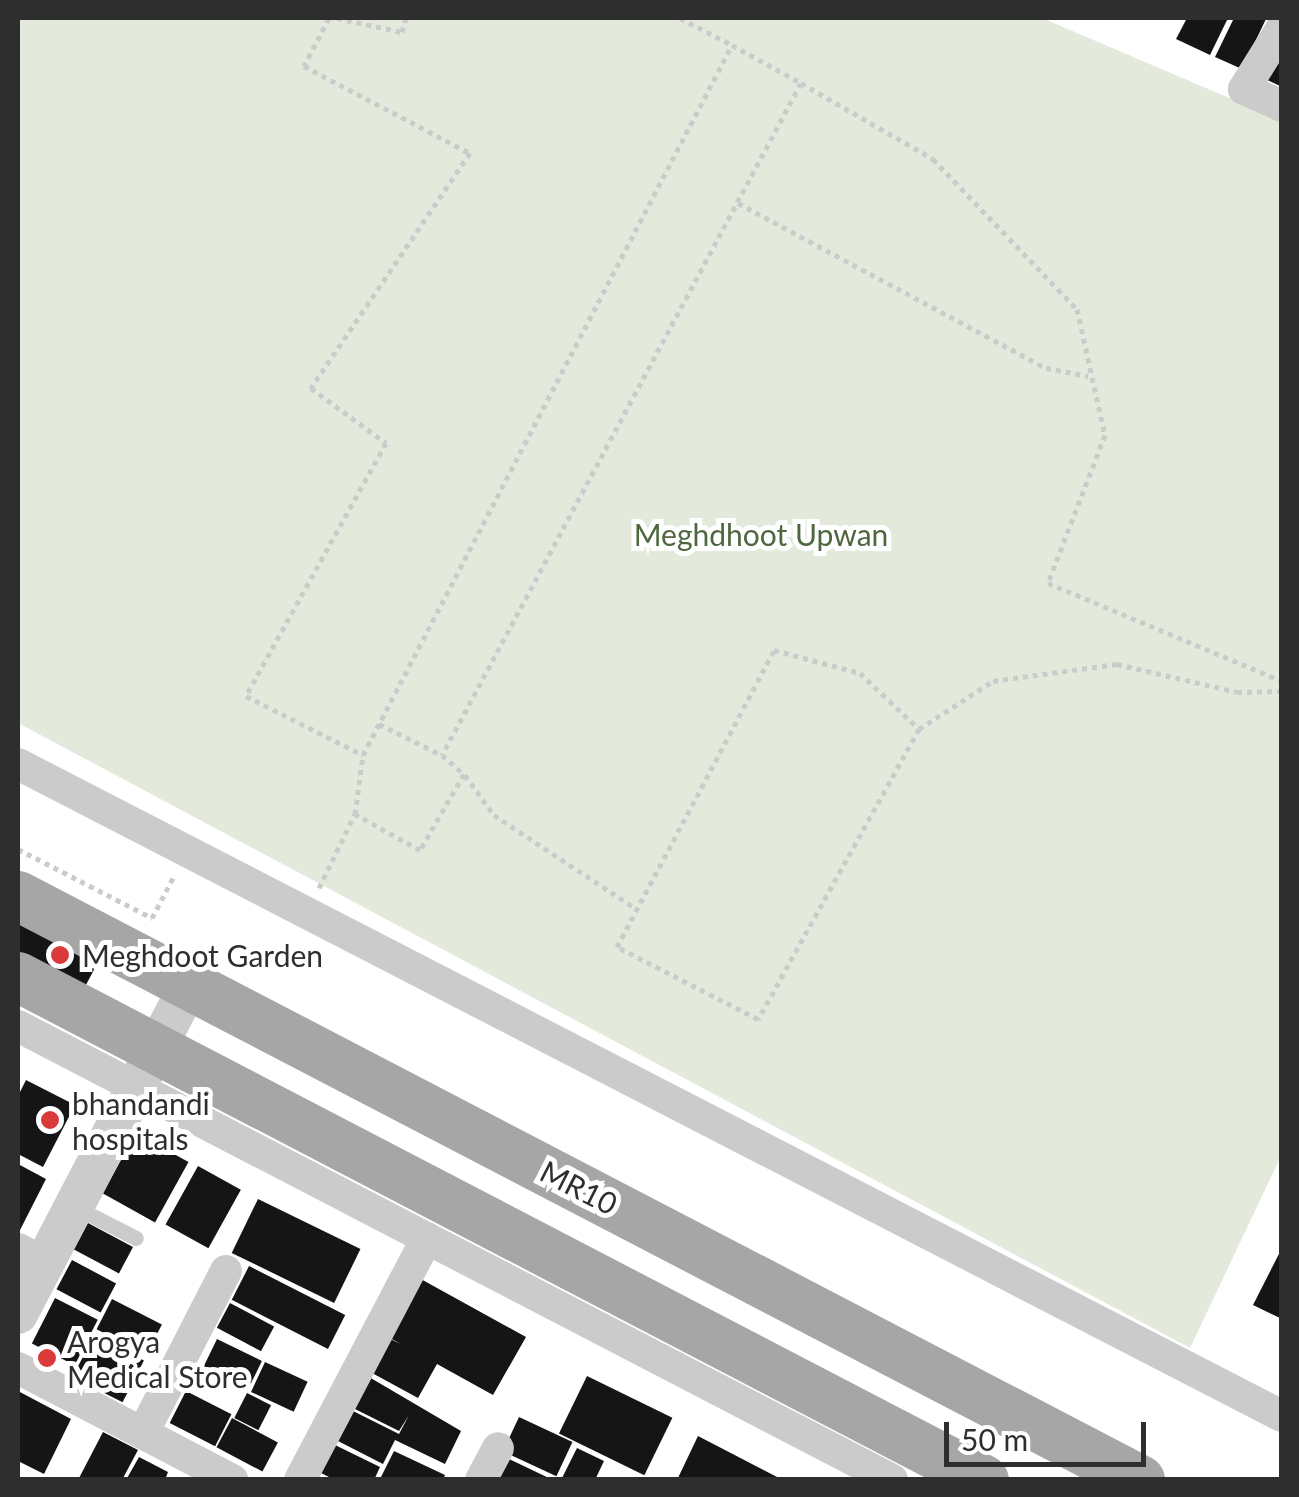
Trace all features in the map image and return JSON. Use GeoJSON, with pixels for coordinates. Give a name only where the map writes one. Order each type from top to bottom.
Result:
{"type":"FeatureCollection","features":[{"type":"Feature","properties":{"kind":"main road","name":"MR10"},"geometry":{"type":"LineString","coordinates":[[18,896],[1140,1480]]}},
{"type":"Feature","properties":{"kind":"main road"},"geometry":{"type":"LineString","coordinates":[[18,977],[145,1068],[861,1455],[984,1480]]}},
{"type":"Feature","properties":{"kind":"street"},"geometry":{"type":"LineString","coordinates":[[1282,28],[1244,89],[1282,106]]}},
{"type":"Feature","properties":{"kind":"street"},"geometry":{"type":"LineString","coordinates":[[18,764],[1282,1416]]}},
{"type":"Feature","properties":{"kind":"street"},"geometry":{"type":"LineString","coordinates":[[18,1314],[31,1256],[73,1206],[188,985]]}},
{"type":"Feature","properties":{"kind":"street"},"geometry":{"type":"LineString","coordinates":[[18,1026],[145,1068],[427,1238],[861,1455],[892,1480]]}},
{"type":"Feature","properties":{"kind":"street"},"geometry":{"type":"LineString","coordinates":[[300,1480],[427,1238]]}},
{"type":"Feature","properties":{"kind":"street"},"geometry":{"type":"LineString","coordinates":[[144,1433],[226,1271]]}},
{"type":"Feature","properties":{"kind":"street"},"geometry":{"type":"LineString","coordinates":[[18,1368],[232,1480]]}},
{"type":"Feature","properties":{"kind":"street"},"geometry":{"type":"LineString","coordinates":[[481,1480],[498,1448]]}},
{"type":"Feature","properties":{"kind":"lane"},"geometry":{"type":"LineString","coordinates":[[73,1206],[136,1238]]}},
{"type":"Feature","properties":{"kind":"path"},"geometry":{"type":"LineString","coordinates":[[329,18],[304,66],[470,154],[311,388],[386,443],[246,696],[363,756]]}},
{"type":"Feature","properties":{"kind":"path"},"geometry":{"type":"LineString","coordinates":[[337,18],[402,32],[406,18]]}},
{"type":"Feature","properties":{"kind":"path"},"geometry":{"type":"LineString","coordinates":[[680,18],[933,159],[1077,309],[1088,376],[1105,435],[1048,583],[1282,681]]}},
{"type":"Feature","properties":{"kind":"path"},"geometry":{"type":"LineString","coordinates":[[307,913],[356,814],[363,756],[732,44]]}},
{"type":"Feature","properties":{"kind":"path"},"geometry":{"type":"LineString","coordinates":[[442,755],[801,84]]}},
{"type":"Feature","properties":{"kind":"path"},"geometry":{"type":"LineString","coordinates":[[737,202],[1046,368],[1088,376]]}},
{"type":"Feature","properties":{"kind":"path"},"geometry":{"type":"LineString","coordinates":[[920,729],[860,673],[774,650],[616,948],[758,1019],[920,729],[993,681],[1117,664],[1236,692],[1282,691]]}},
{"type":"Feature","properties":{"kind":"path"},"geometry":{"type":"LineString","coordinates":[[379,724],[442,755],[464,774],[494,815],[638,910]]}},
{"type":"Feature","properties":{"kind":"path"},"geometry":{"type":"LineString","coordinates":[[356,814],[420,850],[464,774]]}},
{"type":"Feature","properties":{"kind":"path"},"geometry":{"type":"LineString","coordinates":[[18,849],[152,918],[187,852]]}},
{"type":"Feature","properties":{"kind":"green space","name":"Meghdhoot Upwan"},"geometry":{"type":"Polygon","coordinates":[[[18,18],[1042,18],[1281,120],[1281,1156],[1190,1348],[18,723],[18,18]]]}},
{"type":"Feature","properties":{"kind":"building"},"geometry":{"type":"Polygon","coordinates":[[[1187,18],[1228,18],[1210,55],[1176,39],[1187,18]]]}},
{"type":"Feature","properties":{"kind":"building"},"geometry":{"type":"Polygon","coordinates":[[[1234,18],[1266,19],[1242,69],[1215,57],[1234,18]]]}},
{"type":"Feature","properties":{"kind":"building"},"geometry":{"type":"Polygon","coordinates":[[[1282,46],[1282,87],[1265,79],[1282,46]]]}},
{"type":"Feature","properties":{"kind":"building","name":"Meghdoot Garden"},"geometry":{"type":"Polygon","coordinates":[[[18,903],[105,949],[70,1015],[18,988],[18,903]]]}},
{"type":"Feature","properties":{"kind":"building"},"geometry":{"type":"Polygon","coordinates":[[[26,1080],[75,1105],[43,1167],[18,1154],[18,1096],[26,1080]]]}},
{"type":"Feature","properties":{"kind":"building"},"geometry":{"type":"Polygon","coordinates":[[[136,1133],[188,1162],[155,1222],[103,1193],[136,1133]]]}},
{"type":"Feature","properties":{"kind":"building"},"geometry":{"type":"Polygon","coordinates":[[[18,1164],[46,1179],[18,1234],[18,1164]]]}},
{"type":"Feature","properties":{"kind":"building"},"geometry":{"type":"Polygon","coordinates":[[[198,1166],[241,1190],[208,1248],[166,1225],[198,1166]]]}},
{"type":"Feature","properties":{"kind":"building"},"geometry":{"type":"Polygon","coordinates":[[[258,1199],[360,1249],[334,1303],[232,1253],[258,1199]]]}},
{"type":"Feature","properties":{"kind":"building"},"geometry":{"type":"Polygon","coordinates":[[[88,1223],[133,1247],[119,1273],[74,1249],[88,1223]]]}},
{"type":"Feature","properties":{"kind":"building"},"geometry":{"type":"Polygon","coordinates":[[[1282,1248],[1282,1319],[1253,1305],[1282,1248]]]}},
{"type":"Feature","properties":{"kind":"building"},"geometry":{"type":"Polygon","coordinates":[[[72,1260],[116,1283],[101,1313],[57,1289],[72,1260]]]}},
{"type":"Feature","properties":{"kind":"building"},"geometry":{"type":"Polygon","coordinates":[[[249,1266],[345,1315],[328,1349],[232,1300],[249,1266]]]}},
{"type":"Feature","properties":{"kind":"building"},"geometry":{"type":"Polygon","coordinates":[[[419,1278],[526,1337],[493,1395],[437,1364],[418,1398],[372,1373],[390,1339],[401,1344],[386,1336],[419,1278]]]}},
{"type":"Feature","properties":{"kind":"building"},"geometry":{"type":"Polygon","coordinates":[[[55,1298],[98,1320],[75,1365],[32,1343],[55,1298]]]}},
{"type":"Feature","properties":{"kind":"building"},"geometry":{"type":"Polygon","coordinates":[[[112,1299],[162,1324],[146,1355],[97,1329],[112,1299]]]}},
{"type":"Feature","properties":{"kind":"building"},"geometry":{"type":"Polygon","coordinates":[[[230,1303],[274,1326],[261,1351],[217,1328],[230,1303]]]}},
{"type":"Feature","properties":{"kind":"building"},"geometry":{"type":"Polygon","coordinates":[[[94,1335],[144,1360],[123,1402],[73,1377],[94,1335]]]}},
{"type":"Feature","properties":{"kind":"building"},"geometry":{"type":"Polygon","coordinates":[[[217,1339],[262,1361],[247,1391],[203,1369],[217,1339]]]}},
{"type":"Feature","properties":{"kind":"building"},"geometry":{"type":"Polygon","coordinates":[[[265,1362],[308,1382],[294,1412],[251,1392],[265,1362]]]}},
{"type":"Feature","properties":{"kind":"building"},"geometry":{"type":"Polygon","coordinates":[[[587,1376],[672,1418],[644,1475],[559,1434],[587,1376]]]}},
{"type":"Feature","properties":{"kind":"building"},"geometry":{"type":"Polygon","coordinates":[[[369,1377],[461,1431],[445,1464],[395,1440],[383,1464],[336,1440],[351,1410],[399,1434],[409,1415],[399,1431],[353,1408],[369,1377]]]}},
{"type":"Feature","properties":{"kind":"building"},"geometry":{"type":"Polygon","coordinates":[[[18,1391],[71,1419],[44,1474],[18,1461],[18,1391]]]}},
{"type":"Feature","properties":{"kind":"building"},"geometry":{"type":"Polygon","coordinates":[[[186,1391],[231,1414],[215,1446],[170,1423],[186,1391]]]}},
{"type":"Feature","properties":{"kind":"building"},"geometry":{"type":"Polygon","coordinates":[[[247,1393],[271,1405],[258,1430],[234,1418],[247,1393]]]}},
{"type":"Feature","properties":{"kind":"building"},"geometry":{"type":"Polygon","coordinates":[[[519,1417],[572,1442],[556,1476],[503,1451],[519,1417]]]}},
{"type":"Feature","properties":{"kind":"building"},"geometry":{"type":"Polygon","coordinates":[[[232,1418],[278,1442],[262,1472],[217,1447],[232,1418]]]}},
{"type":"Feature","properties":{"kind":"building"},"geometry":{"type":"Polygon","coordinates":[[[103,1432],[138,1450],[122,1480],[78,1480],[103,1432]]]}},
{"type":"Feature","properties":{"kind":"building"},"geometry":{"type":"Polygon","coordinates":[[[698,1436],[783,1480],[677,1480],[698,1436]]]}},
{"type":"Feature","properties":{"kind":"building"},"geometry":{"type":"Polygon","coordinates":[[[333,1444],[380,1467],[374,1480],[335,1480],[319,1472],[333,1444]]]}},
{"type":"Feature","properties":{"kind":"building"},"geometry":{"type":"Polygon","coordinates":[[[577,1448],[604,1461],[595,1480],[561,1480],[577,1448]]]}},
{"type":"Feature","properties":{"kind":"building"},"geometry":{"type":"Polygon","coordinates":[[[394,1451],[445,1475],[443,1480],[381,1477],[394,1451]]]}},
{"type":"Feature","properties":{"kind":"building"},"geometry":{"type":"Polygon","coordinates":[[[503,1456],[553,1480],[491,1480],[503,1456]]]}},
{"type":"Feature","properties":{"kind":"building"},"geometry":{"type":"Polygon","coordinates":[[[139,1457],[168,1472],[165,1480],[126,1480],[139,1457]]]}},
{"type":"Feature","properties":{"kind":"place","name":"Meghdoot Garden"},"geometry":{"type":"Point","coordinates":[60,955]}},
{"type":"Feature","properties":{"kind":"place","name":"bhandandi hospitals"},"geometry":{"type":"Point","coordinates":[50,1120]}},
{"type":"Feature","properties":{"kind":"place","name":"Arogya Medical Store"},"geometry":{"type":"Point","coordinates":[47,1358]}}]}
